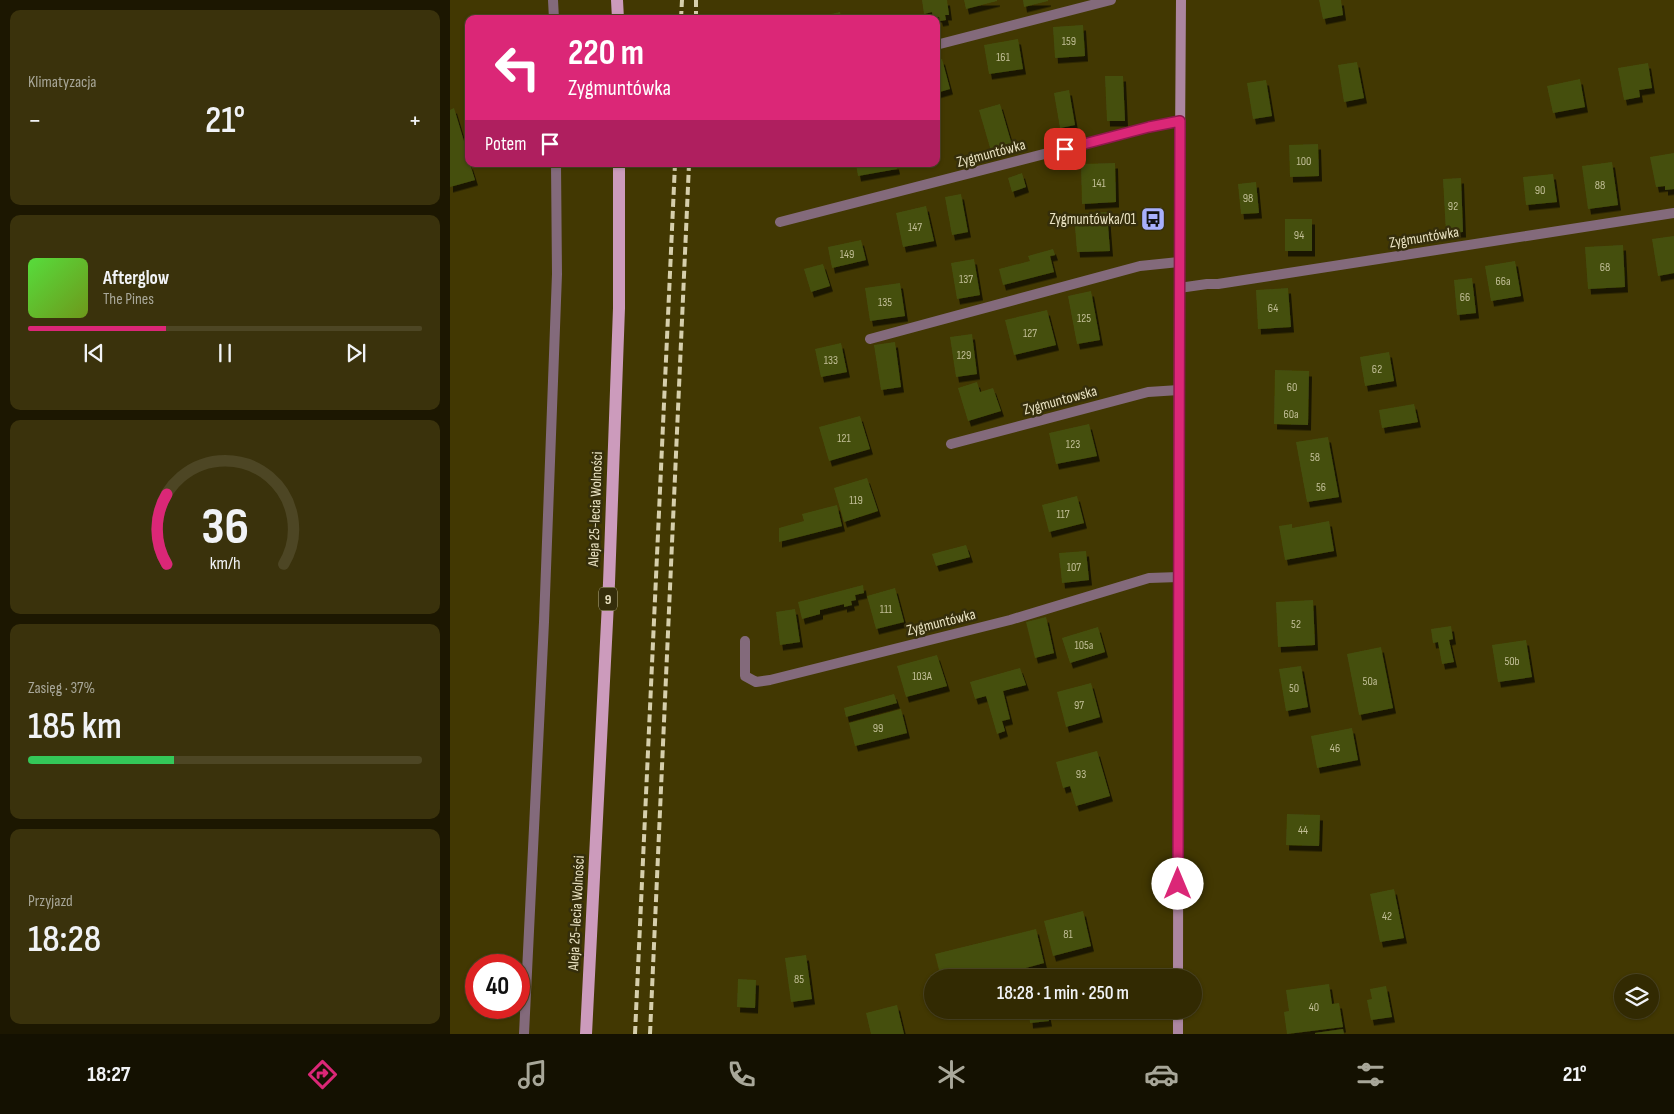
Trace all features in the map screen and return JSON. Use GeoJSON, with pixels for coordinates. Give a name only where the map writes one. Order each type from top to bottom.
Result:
{"type":"FeatureCollection","features":[{"type":"Feature","properties":{"kind":"main road"},"geometry":{"type":"LineString","coordinates":[[617,0],[618,15]]}},
{"type":"Feature","properties":{"kind":"main road","name":"Aleja 25-lecia Wolności"},"geometry":{"type":"LineString","coordinates":[[586,1034],[609,583],[619,308],[619,167]]}},
{"type":"Feature","properties":{"kind":"street"},"geometry":{"type":"LineString","coordinates":[[553,0],[554,15]]}},
{"type":"Feature","properties":{"kind":"street"},"geometry":{"type":"LineString","coordinates":[[940,44],[1111,0]]}},
{"type":"Feature","properties":{"kind":"street"},"geometry":{"type":"LineString","coordinates":[[1178,969],[1181,0]]}},
{"type":"Feature","properties":{"kind":"street","name":"Zygmuntówka"},"geometry":{"type":"LineString","coordinates":[[780,222],[1149,127],[1180,121]]}},
{"type":"Feature","properties":{"kind":"street"},"geometry":{"type":"LineString","coordinates":[[524,1034],[546,572],[557,274],[556,167]]}},
{"type":"Feature","properties":{"kind":"street","name":"Zygmuntówka"},"geometry":{"type":"LineString","coordinates":[[1179,288],[1218,284],[1674,213]]}},
{"type":"Feature","properties":{"kind":"street"},"geometry":{"type":"LineString","coordinates":[[870,340],[1140,266],[1179,262]]}},
{"type":"Feature","properties":{"kind":"street","name":"Zygmuntowska"},"geometry":{"type":"LineString","coordinates":[[951,444],[1148,392],[1179,390]]}},
{"type":"Feature","properties":{"kind":"street","name":"Zygmuntówka"},"geometry":{"type":"LineString","coordinates":[[745,641],[745,676],[756,682],[770,680],[1010,620],[1149,578],[1179,577]]}},
{"type":"Feature","properties":{"kind":"street"},"geometry":{"type":"LineString","coordinates":[[1178,1019],[1178,1034]]}},
{"type":"Feature","properties":{"kind":"building"},"geometry":{"type":"Polygon","coordinates":[[[922,0],[947,0],[949,15],[945,15],[946,20],[940,21],[940,15],[932,15],[932,12],[924,14],[922,0]]]}},
{"type":"Feature","properties":{"kind":"building"},"geometry":{"type":"Polygon","coordinates":[[[964,0],[997,0],[997,1],[966,9],[964,0]]]}},
{"type":"Feature","properties":{"kind":"building"},"geometry":{"type":"Polygon","coordinates":[[[1023,0],[1048,0],[1048,1],[1024,7],[1023,0]]]}},
{"type":"Feature","properties":{"kind":"building"},"geometry":{"type":"Polygon","coordinates":[[[1319,0],[1341,0],[1343,15],[1323,19],[1319,0]]]}},
{"type":"Feature","properties":{"kind":"building"},"geometry":{"type":"Polygon","coordinates":[[[840,12],[841,15],[827,15],[840,12]]]}},
{"type":"Feature","properties":{"kind":"building"},"geometry":{"type":"Polygon","coordinates":[[[1083,25],[1085,56],[1055,58],[1053,27],[1083,25]]]}},
{"type":"Feature","properties":{"kind":"building"},"geometry":{"type":"Polygon","coordinates":[[[1018,39],[1023,69],[989,74],[984,45],[1018,39]]]}},
{"type":"Feature","properties":{"kind":"building"},"geometry":{"type":"Polygon","coordinates":[[[942,59],[950,89],[940,92],[940,60],[942,59]]]}},
{"type":"Feature","properties":{"kind":"building"},"geometry":{"type":"Polygon","coordinates":[[[1357,62],[1364,98],[1344,102],[1338,65],[1357,62]]]}},
{"type":"Feature","properties":{"kind":"building"},"geometry":{"type":"Polygon","coordinates":[[[1648,63],[1652,88],[1639,90],[1640,97],[1624,100],[1618,68],[1648,63]]]}},
{"type":"Feature","properties":{"kind":"building"},"geometry":{"type":"Polygon","coordinates":[[[1105,76],[1123,76],[1125,121],[1107,121],[1105,76]]]}},
{"type":"Feature","properties":{"kind":"building"},"geometry":{"type":"Polygon","coordinates":[[[1580,79],[1585,107],[1553,113],[1547,86],[1580,79]]]}},
{"type":"Feature","properties":{"kind":"building"},"geometry":{"type":"Polygon","coordinates":[[[1266,80],[1272,116],[1253,119],[1247,83],[1266,80]]]}},
{"type":"Feature","properties":{"kind":"building"},"geometry":{"type":"Polygon","coordinates":[[[1069,90],[1075,125],[1060,128],[1054,93],[1069,90]]]}},
{"type":"Feature","properties":{"kind":"building"},"geometry":{"type":"Polygon","coordinates":[[[1000,104],[1012,145],[991,151],[979,110],[1000,104]]]}},
{"type":"Feature","properties":{"kind":"building"},"geometry":{"type":"Polygon","coordinates":[[[454,108],[465,145],[465,167],[471,167],[475,180],[450,187],[450,110],[454,108]]]}},
{"type":"Feature","properties":{"kind":"building"},"geometry":{"type":"Polygon","coordinates":[[[1318,144],[1319,176],[1290,177],[1289,145],[1318,144]]]}},
{"type":"Feature","properties":{"kind":"building"},"geometry":{"type":"Polygon","coordinates":[[[1674,153],[1674,189],[1665,190],[1665,186],[1656,187],[1650,157],[1674,153]]]}},
{"type":"Feature","properties":{"kind":"building"},"geometry":{"type":"Polygon","coordinates":[[[1612,162],[1618,205],[1588,209],[1582,166],[1612,162]]]}},
{"type":"Feature","properties":{"kind":"building"},"geometry":{"type":"Polygon","coordinates":[[[1115,163],[1116,202],[1082,204],[1081,164],[1115,163]]]}},
{"type":"Feature","properties":{"kind":"building"},"geometry":{"type":"Polygon","coordinates":[[[856,167],[897,167],[897,169],[858,176],[856,167]]]}},
{"type":"Feature","properties":{"kind":"building"},"geometry":{"type":"Polygon","coordinates":[[[1022,173],[1026,187],[1012,192],[1008,178],[1022,173]]]}},
{"type":"Feature","properties":{"kind":"building"},"geometry":{"type":"Polygon","coordinates":[[[1553,174],[1557,202],[1526,205],[1523,177],[1553,174]]]}},
{"type":"Feature","properties":{"kind":"building"},"geometry":{"type":"Polygon","coordinates":[[[1461,178],[1463,232],[1446,233],[1443,179],[1461,178]]]}},
{"type":"Feature","properties":{"kind":"building"},"geometry":{"type":"Polygon","coordinates":[[[1256,182],[1259,213],[1241,214],[1238,184],[1256,182]]]}},
{"type":"Feature","properties":{"kind":"building"},"geometry":{"type":"Polygon","coordinates":[[[961,194],[968,232],[952,235],[945,197],[961,194]]]}},
{"type":"Feature","properties":{"kind":"building"},"geometry":{"type":"Polygon","coordinates":[[[926,206],[934,241],[903,247],[896,213],[926,206]]]}},
{"type":"Feature","properties":{"kind":"building"},"geometry":{"type":"Polygon","coordinates":[[[1107,212],[1110,251],[1077,252],[1074,214],[1107,212]]]}},
{"type":"Feature","properties":{"kind":"building"},"geometry":{"type":"Polygon","coordinates":[[[1285,219],[1312,219],[1312,251],[1285,251],[1285,219]]]}},
{"type":"Feature","properties":{"kind":"building"},"geometry":{"type":"Polygon","coordinates":[[[1674,236],[1674,273],[1658,276],[1652,239],[1674,236]]]}},
{"type":"Feature","properties":{"kind":"building"},"geometry":{"type":"Polygon","coordinates":[[[861,240],[866,260],[832,268],[828,247],[861,240]]]}},
{"type":"Feature","properties":{"kind":"building"},"geometry":{"type":"Polygon","coordinates":[[[1623,245],[1625,287],[1588,289],[1585,247],[1623,245]]]}},
{"type":"Feature","properties":{"kind":"building"},"geometry":{"type":"Polygon","coordinates":[[[1053,249],[1055,255],[1050,256],[1054,272],[1003,285],[999,269],[1030,261],[1028,256],[1053,249]]]}},
{"type":"Feature","properties":{"kind":"building"},"geometry":{"type":"Polygon","coordinates":[[[974,259],[980,295],[957,299],[951,263],[974,259]]]}},
{"type":"Feature","properties":{"kind":"building"},"geometry":{"type":"Polygon","coordinates":[[[1515,261],[1521,296],[1491,301],[1485,266],[1515,261]]]}},
{"type":"Feature","properties":{"kind":"building"},"geometry":{"type":"Polygon","coordinates":[[[823,264],[830,286],[811,292],[804,269],[823,264]]]}},
{"type":"Feature","properties":{"kind":"building"},"geometry":{"type":"Polygon","coordinates":[[[1472,278],[1476,313],[1457,315],[1454,280],[1472,278]]]}},
{"type":"Feature","properties":{"kind":"building"},"geometry":{"type":"Polygon","coordinates":[[[900,283],[905,316],[870,321],[865,288],[900,283]]]}},
{"type":"Feature","properties":{"kind":"building"},"geometry":{"type":"Polygon","coordinates":[[[1288,288],[1291,327],[1258,329],[1256,290],[1288,288]]]}},
{"type":"Feature","properties":{"kind":"building"},"geometry":{"type":"Polygon","coordinates":[[[1091,291],[1100,340],[1077,344],[1068,296],[1091,291]]]}},
{"type":"Feature","properties":{"kind":"building"},"geometry":{"type":"Polygon","coordinates":[[[1047,310],[1056,345],[1014,355],[1005,320],[1047,310]]]}},
{"type":"Feature","properties":{"kind":"building"},"geometry":{"type":"Polygon","coordinates":[[[972,334],[977,374],[956,377],[950,337],[972,334]]]}},
{"type":"Feature","properties":{"kind":"building"},"geometry":{"type":"Polygon","coordinates":[[[895,342],[901,387],[881,390],[874,345],[895,342]]]}},
{"type":"Feature","properties":{"kind":"building"},"geometry":{"type":"Polygon","coordinates":[[[841,343],[847,372],[821,377],[815,349],[841,343]]]}},
{"type":"Feature","properties":{"kind":"building"},"geometry":{"type":"Polygon","coordinates":[[[1389,352],[1394,381],[1365,386],[1360,357],[1389,352]]]}},
{"type":"Feature","properties":{"kind":"building"},"geometry":{"type":"Polygon","coordinates":[[[1275,370],[1309,371],[1308,425],[1274,424],[1275,370]]]}},
{"type":"Feature","properties":{"kind":"building"},"geometry":{"type":"Polygon","coordinates":[[[977,382],[980,392],[993,388],[1001,411],[968,421],[958,388],[977,382]]]}},
{"type":"Feature","properties":{"kind":"building"},"geometry":{"type":"Polygon","coordinates":[[[1414,404],[1418,422],[1382,428],[1379,410],[1414,404]]]}},
{"type":"Feature","properties":{"kind":"building"},"geometry":{"type":"Polygon","coordinates":[[[860,416],[870,449],[829,461],[819,427],[860,416]]]}},
{"type":"Feature","properties":{"kind":"building"},"geometry":{"type":"Polygon","coordinates":[[[1089,424],[1097,456],[1056,464],[1049,433],[1089,424]]]}},
{"type":"Feature","properties":{"kind":"building"},"geometry":{"type":"Polygon","coordinates":[[[1328,437],[1339,497],[1307,502],[1296,442],[1328,437]]]}},
{"type":"Feature","properties":{"kind":"building"},"geometry":{"type":"Polygon","coordinates":[[[867,478],[878,511],[844,522],[834,488],[867,478]]]}},
{"type":"Feature","properties":{"kind":"building"},"geometry":{"type":"Polygon","coordinates":[[[1077,496],[1084,523],[1049,532],[1042,505],[1077,496]]]}},
{"type":"Feature","properties":{"kind":"building"},"geometry":{"type":"Polygon","coordinates":[[[837,505],[842,526],[779,542],[779,528],[804,521],[802,514],[837,505]]]}},
{"type":"Feature","properties":{"kind":"building"},"geometry":{"type":"Polygon","coordinates":[[[1329,521],[1334,551],[1285,560],[1279,526],[1292,524],[1292,528],[1329,521]]]}},
{"type":"Feature","properties":{"kind":"building"},"geometry":{"type":"Polygon","coordinates":[[[966,545],[970,557],[936,566],[932,554],[966,545]]]}},
{"type":"Feature","properties":{"kind":"building"},"geometry":{"type":"Polygon","coordinates":[[[1086,551],[1089,580],[1062,583],[1059,553],[1086,551]]]}},
{"type":"Feature","properties":{"kind":"building"},"geometry":{"type":"Polygon","coordinates":[[[863,585],[864,593],[855,595],[856,600],[851,601],[852,605],[844,607],[844,604],[820,610],[820,614],[802,619],[798,602],[863,585]]]}},
{"type":"Feature","properties":{"kind":"building"},"geometry":{"type":"Polygon","coordinates":[[[895,588],[904,622],[876,629],[867,596],[895,588]]]}},
{"type":"Feature","properties":{"kind":"building"},"geometry":{"type":"Polygon","coordinates":[[[1313,600],[1315,645],[1278,647],[1276,602],[1313,600]]]}},
{"type":"Feature","properties":{"kind":"building"},"geometry":{"type":"Polygon","coordinates":[[[795,609],[800,642],[780,645],[776,612],[795,609]]]}},
{"type":"Feature","properties":{"kind":"building"},"geometry":{"type":"Polygon","coordinates":[[[1046,617],[1054,653],[1035,658],[1026,622],[1046,617]]]}},
{"type":"Feature","properties":{"kind":"building"},"geometry":{"type":"Polygon","coordinates":[[[1451,626],[1453,639],[1449,640],[1454,662],[1442,664],[1438,642],[1433,643],[1431,629],[1451,626]]]}},
{"type":"Feature","properties":{"kind":"building"},"geometry":{"type":"Polygon","coordinates":[[[1098,627],[1105,652],[1070,663],[1062,638],[1098,627]]]}},
{"type":"Feature","properties":{"kind":"building"},"geometry":{"type":"Polygon","coordinates":[[[1526,640],[1532,677],[1498,682],[1492,645],[1526,640]]]}},
{"type":"Feature","properties":{"kind":"building"},"geometry":{"type":"Polygon","coordinates":[[[1381,647],[1393,708],[1359,715],[1347,654],[1381,647]]]}},
{"type":"Feature","properties":{"kind":"building"},"geometry":{"type":"Polygon","coordinates":[[[937,655],[947,686],[906,697],[897,666],[937,655]]]}},
{"type":"Feature","properties":{"kind":"building"},"geometry":{"type":"Polygon","coordinates":[[[1301,666],[1308,707],[1286,711],[1279,669],[1301,666]]]}},
{"type":"Feature","properties":{"kind":"building"},"geometry":{"type":"Polygon","coordinates":[[[1020,668],[1026,685],[1003,691],[1010,719],[1002,721],[1005,731],[997,734],[986,696],[975,699],[970,682],[1020,668]]]}},
{"type":"Feature","properties":{"kind":"building"},"geometry":{"type":"Polygon","coordinates":[[[1091,683],[1100,717],[1066,727],[1057,692],[1091,683]]]}},
{"type":"Feature","properties":{"kind":"building"},"geometry":{"type":"Polygon","coordinates":[[[894,694],[897,703],[846,717],[844,708],[894,694]]]}},
{"type":"Feature","properties":{"kind":"building"},"geometry":{"type":"Polygon","coordinates":[[[901,709],[907,733],[855,746],[849,723],[901,709]]]}},
{"type":"Feature","properties":{"kind":"building"},"geometry":{"type":"Polygon","coordinates":[[[1352,728],[1358,760],[1317,768],[1311,736],[1352,728]]]}},
{"type":"Feature","properties":{"kind":"building"},"geometry":{"type":"Polygon","coordinates":[[[1097,751],[1110,796],[1076,806],[1070,786],[1063,788],[1056,762],[1097,751]]]}},
{"type":"Feature","properties":{"kind":"building"},"geometry":{"type":"Polygon","coordinates":[[[1287,814],[1320,815],[1319,846],[1286,845],[1287,814]]]}},
{"type":"Feature","properties":{"kind":"building"},"geometry":{"type":"Polygon","coordinates":[[[1394,889],[1404,938],[1380,942],[1370,894],[1394,889]]]}},
{"type":"Feature","properties":{"kind":"building"},"geometry":{"type":"Polygon","coordinates":[[[1083,911],[1091,946],[1053,956],[1044,921],[1083,911]]]}},
{"type":"Feature","properties":{"kind":"building"},"geometry":{"type":"Polygon","coordinates":[[[1036,929],[1044,963],[1022,969],[939,969],[935,954],[1036,929]]]}},
{"type":"Feature","properties":{"kind":"building"},"geometry":{"type":"Polygon","coordinates":[[[806,955],[812,999],[791,1002],[785,958],[806,955]]]}},
{"type":"Feature","properties":{"kind":"building"},"geometry":{"type":"Polygon","coordinates":[[[738,979],[756,980],[755,1008],[737,1007],[738,979]]]}},
{"type":"Feature","properties":{"kind":"building"},"geometry":{"type":"Polygon","coordinates":[[[1329,984],[1332,1004],[1339,1003],[1343,1027],[1287,1034],[1284,1012],[1289,1011],[1286,990],[1329,984]]]}},
{"type":"Feature","properties":{"kind":"building"},"geometry":{"type":"Polygon","coordinates":[[[1386,986],[1392,1017],[1371,1020],[1367,1000],[1372,999],[1370,989],[1386,986]]]}},
{"type":"Feature","properties":{"kind":"building"},"geometry":{"type":"Polygon","coordinates":[[[897,1005],[904,1034],[871,1034],[866,1013],[897,1005]]]}},
{"type":"Feature","properties":{"kind":"building"},"geometry":{"type":"Polygon","coordinates":[[[1030,1019],[1049,1019],[1049,1021],[1030,1023],[1030,1019]]]}},
{"type":"Feature","properties":{"kind":"building"},"geometry":{"type":"Polygon","coordinates":[[[1343,1029],[1344,1034],[1315,1034],[1315,1033],[1343,1029]]]}},
{"type":"Feature","properties":{"kind":"railway"},"geometry":{"type":"LineString","coordinates":[[681,15],[682,0]]}},
{"type":"Feature","properties":{"kind":"railway"},"geometry":{"type":"LineString","coordinates":[[696,0],[696,15]]}},
{"type":"Feature","properties":{"kind":"railway"},"geometry":{"type":"LineString","coordinates":[[635,1034],[675,167]]}},
{"type":"Feature","properties":{"kind":"railway"},"geometry":{"type":"LineString","coordinates":[[650,1034],[689,167]]}},
{"type":"Feature","properties":{"kind":"place","name":"Zygmuntówka/01"},"geometry":{"type":"Point","coordinates":[1153,219]}},
{"type":"Feature","properties":{"kind":"route"},"geometry":{"type":"LineString","coordinates":[[1065,149],[1149,127],[1180,121],[1178,884]]}}]}
